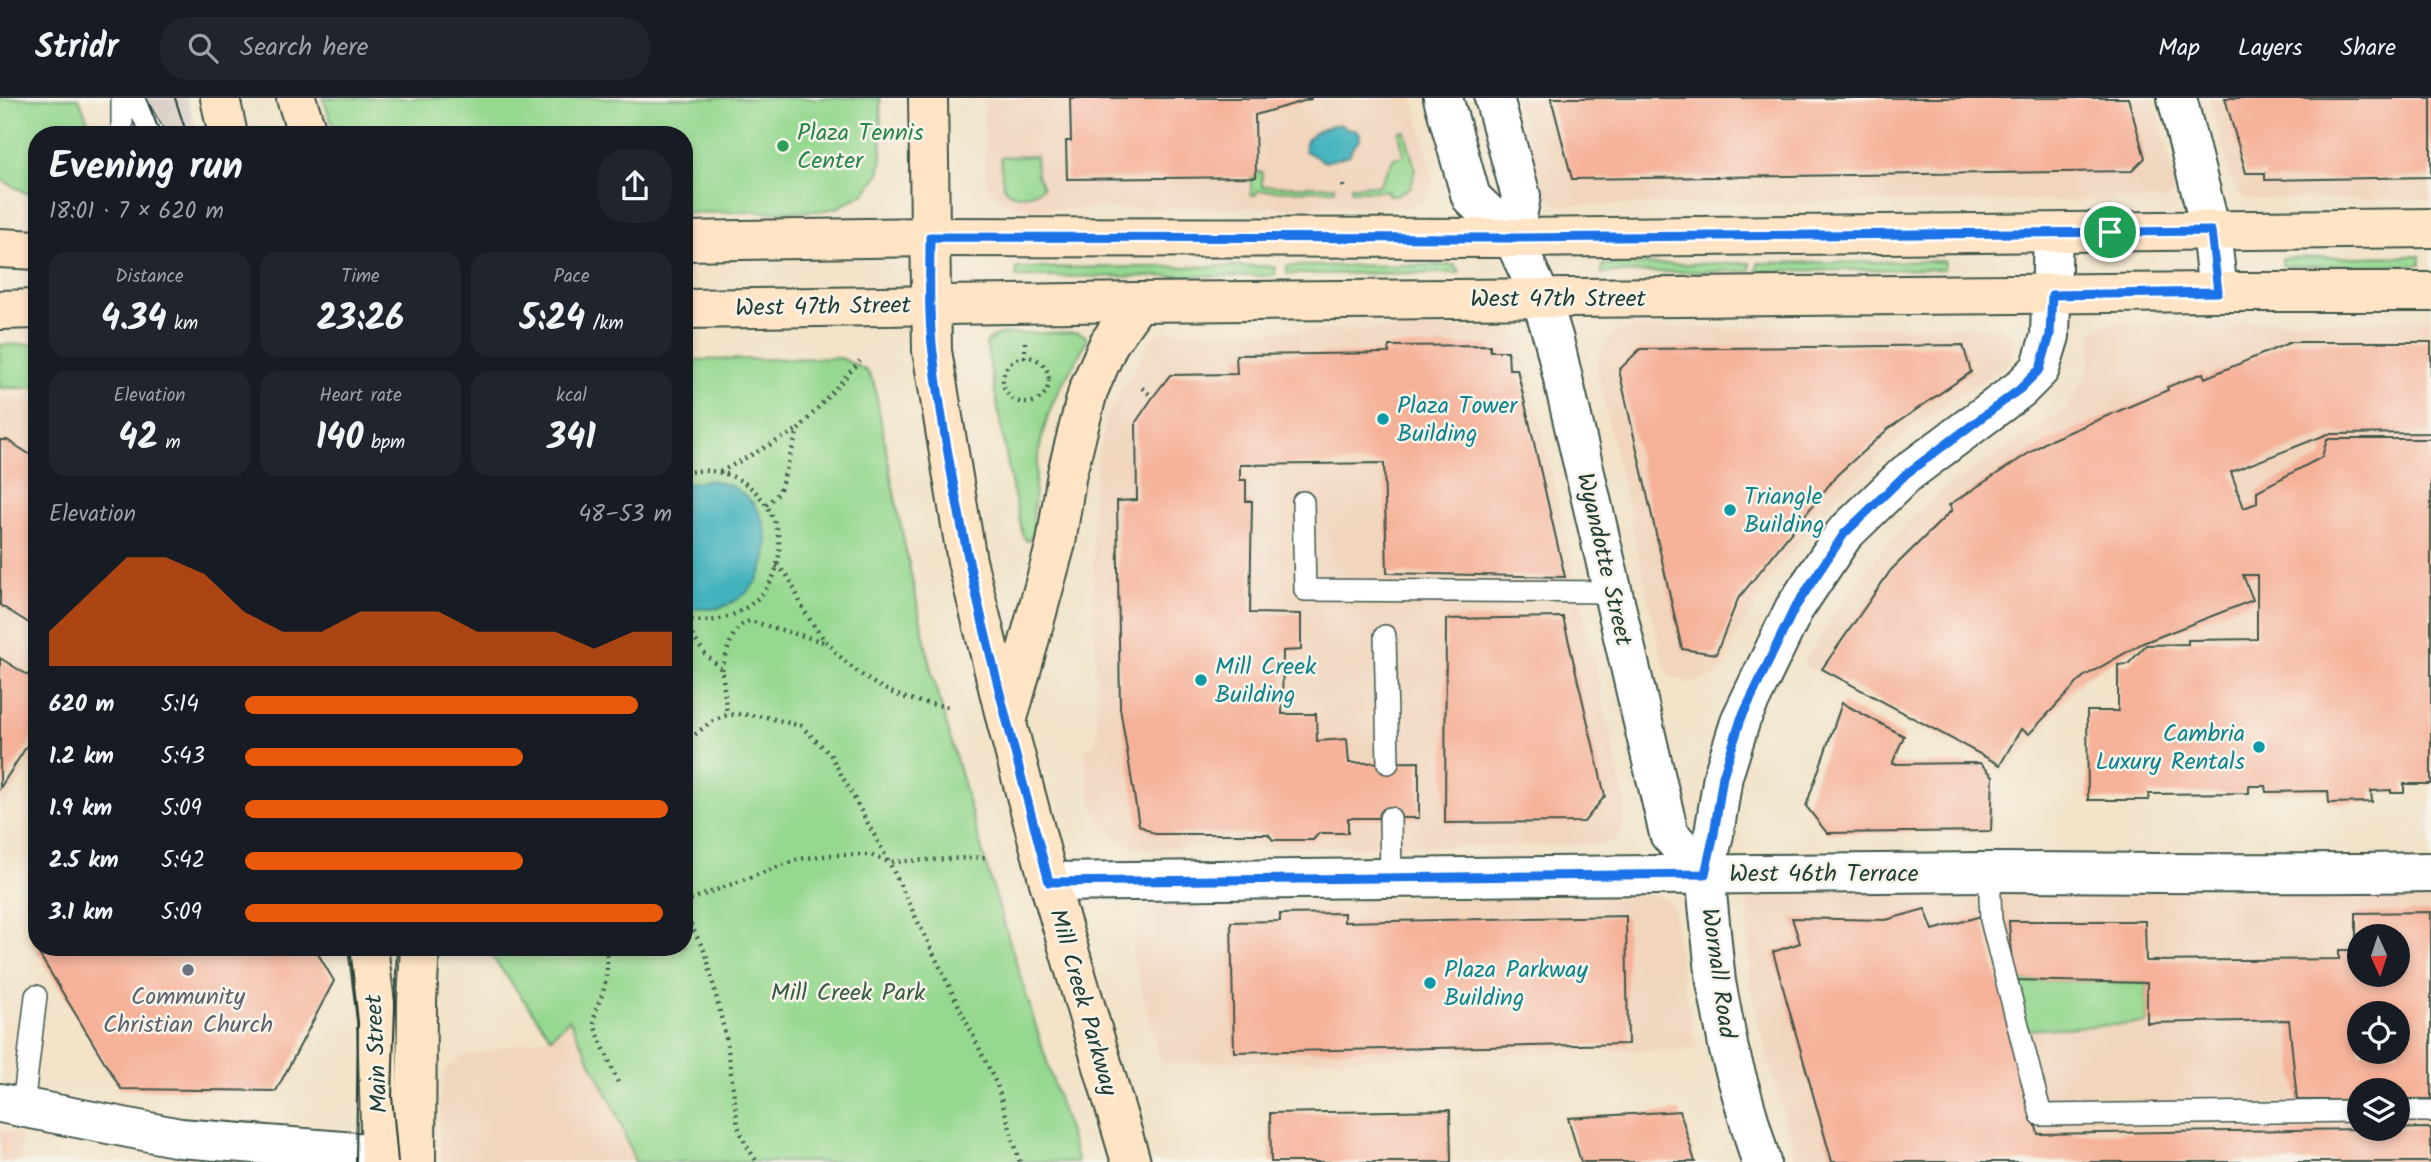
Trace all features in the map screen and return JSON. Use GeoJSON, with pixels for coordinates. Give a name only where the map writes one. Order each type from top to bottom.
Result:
{"type":"FeatureCollection","features":[{"type":"Feature","properties":{"kind":"main road"},"geometry":{"type":"LineString","coordinates":[[219,98],[226,126]]}},
{"type":"Feature","properties":{"kind":"main road"},"geometry":{"type":"LineString","coordinates":[[296,98],[306,126]]}},
{"type":"Feature","properties":{"kind":"main road","name":"Mill Creek Parkway"},"geometry":{"type":"LineString","coordinates":[[928,98],[932,351],[967,561],[1049,882],[1131,1162]]}},
{"type":"Feature","properties":{"kind":"main road"},"geometry":{"type":"LineString","coordinates":[[693,241],[930,237],[1513,238],[2431,228]]}},
{"type":"Feature","properties":{"kind":"main road","name":"West 47th Street"},"geometry":{"type":"LineString","coordinates":[[693,309],[1541,298],[2431,292]]}},
{"type":"Feature","properties":{"kind":"main road"},"geometry":{"type":"LineString","coordinates":[[1007,724],[1056,543],[1067,473],[1088,391],[1109,343],[1138,302]]}},
{"type":"Feature","properties":{"kind":"main road"},"geometry":{"type":"LineString","coordinates":[[0,310],[28,309]]}},
{"type":"Feature","properties":{"kind":"main road","name":"Main Street"},"geometry":{"type":"LineString","coordinates":[[369,956],[392,1159]]}},
{"type":"Feature","properties":{"kind":"main road","name":"Main Street"},"geometry":{"type":"LineString","coordinates":[[392,1159],[417,1002],[419,956]]}},
{"type":"Feature","properties":{"kind":"street","name":"Wyandotte Street"},"geometry":{"type":"LineString","coordinates":[[1443,98],[1471,197],[1513,238],[1541,298],[1554,340],[1669,834],[1705,874]]}},
{"type":"Feature","properties":{"kind":"street"},"geometry":{"type":"LineString","coordinates":[[1494,98],[1521,195],[1513,238]]}},
{"type":"Feature","properties":{"kind":"street"},"geometry":{"type":"LineString","coordinates":[[2177,98],[2211,231],[2218,292]]}},
{"type":"Feature","properties":{"kind":"street","name":"Wornall Road"},"geometry":{"type":"LineString","coordinates":[[1761,1162],[1729,1050],[1716,982],[1705,874],[1723,776],[1741,719],[1794,609],[1844,534],[1906,474],[2020,389],[2040,369],[2050,335],[2053,233]]}},
{"type":"Feature","properties":{"kind":"street","name":"West 46th Terrace"},"geometry":{"type":"LineString","coordinates":[[1049,882],[1705,874],[2431,872]]}},
{"type":"Feature","properties":{"kind":"street"},"geometry":{"type":"LineString","coordinates":[[12,1105],[180,1138],[392,1159]]}},
{"type":"Feature","properties":{"kind":"lane"},"geometry":{"type":"LineString","coordinates":[[122,98],[122,126]]}},
{"type":"Feature","properties":{"kind":"lane"},"geometry":{"type":"LineString","coordinates":[[133,98],[149,126]]}},
{"type":"Feature","properties":{"kind":"lane"},"geometry":{"type":"LineString","coordinates":[[1303,502],[1305,590],[1613,592]]}},
{"type":"Feature","properties":{"kind":"lane"},"geometry":{"type":"LineString","coordinates":[[1385,636],[1388,763]]}},
{"type":"Feature","properties":{"kind":"lane"},"geometry":{"type":"LineString","coordinates":[[1390,818],[1391,878]]}},
{"type":"Feature","properties":{"kind":"lane"},"geometry":{"type":"LineString","coordinates":[[1989,872],[1991,920],[2041,1115],[2347,1111]]}},
{"type":"Feature","properties":{"kind":"lane"},"geometry":{"type":"LineString","coordinates":[[12,1105],[36,996]]}},
{"type":"Feature","properties":{"kind":"lane"},"geometry":{"type":"LineString","coordinates":[[2410,1111],[2431,1111]]}},
{"type":"Feature","properties":{"kind":"path"},"geometry":{"type":"LineString","coordinates":[[1025,342],[1025,358]]}},
{"type":"Feature","properties":{"kind":"path"},"geometry":{"type":"LineString","coordinates":[[1017,358],[1025,358],[1035,358],[1048,372],[1048,388],[1034,403],[1017,402],[1004,389],[1004,372],[1017,358]]}},
{"type":"Feature","properties":{"kind":"path"},"geometry":{"type":"LineString","coordinates":[[720,472],[798,430],[860,361]]}},
{"type":"Feature","properties":{"kind":"path"},"geometry":{"type":"LineString","coordinates":[[1142,388],[1153,397]]}},
{"type":"Feature","properties":{"kind":"path"},"geometry":{"type":"LineString","coordinates":[[766,505],[779,493],[798,430]]}},
{"type":"Feature","properties":{"kind":"path"},"geometry":{"type":"LineString","coordinates":[[693,472],[720,472],[737,478],[752,488],[774,517],[779,552],[765,590],[751,605],[714,621],[693,622]]}},
{"type":"Feature","properties":{"kind":"path"},"geometry":{"type":"LineString","coordinates":[[776,566],[788,574],[804,609],[825,642],[849,665],[879,685],[911,700],[950,707]]}},
{"type":"Feature","properties":{"kind":"path"},"geometry":{"type":"LineString","coordinates":[[737,613],[742,623]]}},
{"type":"Feature","properties":{"kind":"path"},"geometry":{"type":"LineString","coordinates":[[727,715],[722,670],[733,636],[742,623],[750,621],[825,642]]}},
{"type":"Feature","properties":{"kind":"path"},"geometry":{"type":"LineString","coordinates":[[693,635],[705,653],[722,670]]}},
{"type":"Feature","properties":{"kind":"path"},"geometry":{"type":"LineString","coordinates":[[693,736],[711,722],[727,715],[766,717],[801,726],[830,754],[889,862],[997,1085],[1020,1162]]}},
{"type":"Feature","properties":{"kind":"path"},"geometry":{"type":"LineString","coordinates":[[693,899],[799,859],[831,855],[870,855],[889,862],[989,857]]}},
{"type":"Feature","properties":{"kind":"path"},"geometry":{"type":"LineString","coordinates":[[693,929],[706,954],[727,1042],[738,1126],[744,1143],[757,1162]]}},
{"type":"Feature","properties":{"kind":"path"},"geometry":{"type":"LineString","coordinates":[[607,956],[607,973],[595,1012],[594,1025],[618,1085]]}},
{"type":"Feature","properties":{"kind":"shaded area"},"geometry":{"type":"Polygon","coordinates":[[[136,98],[187,98],[195,126],[146,126],[136,98]]]}},
{"type":"Feature","properties":{"kind":"shaded area"},"geometry":{"type":"Polygon","coordinates":[[[983,98],[1413,98],[1433,186],[1423,203],[1405,207],[1027,209],[1006,204],[990,189],[986,181],[983,98]]]}},
{"type":"Feature","properties":{"kind":"shaded area"},"geometry":{"type":"Polygon","coordinates":[[[1517,98],[2154,98],[2177,184],[2171,199],[2162,200],[1561,205],[1551,201],[1541,188],[1517,98]]]}},
{"type":"Feature","properties":{"kind":"shaded area"},"geometry":{"type":"Polygon","coordinates":[[[2209,98],[2431,98],[2431,199],[2243,199],[2230,177],[2209,98]]]}},
{"type":"Feature","properties":{"kind":"shaded area"},"geometry":{"type":"Polygon","coordinates":[[[2431,320],[2431,638],[2146,643],[2085,679],[2004,774],[1802,664],[1865,570],[1912,517],[1946,488],[2065,410],[2084,382],[2089,368],[2092,334],[2099,327],[2113,323],[2431,320]]]}},
{"type":"Feature","properties":{"kind":"shaded area","name":"Triangle Building"},"geometry":{"type":"Polygon","coordinates":[[[2001,327],[2013,341],[2013,353],[2008,363],[1913,426],[1834,498],[1776,572],[1738,633],[1722,669],[1706,680],[1691,682],[1670,675],[1662,659],[1597,372],[1596,364],[1600,352],[1609,339],[1618,332],[1636,328],[2001,327]]]}},
{"type":"Feature","properties":{"kind":"shaded area"},"geometry":{"type":"Polygon","coordinates":[[[1493,328],[1513,331],[1523,345],[1625,800],[1625,816],[1615,841],[1601,845],[1144,848],[1126,845],[1118,840],[1101,824],[1090,796],[1087,779],[1085,750],[1097,743],[1092,510],[1097,460],[1108,414],[1153,337],[1169,332],[1493,328]]]}},
{"type":"Feature","properties":{"kind":"shaded area"},"geometry":{"type":"Polygon","coordinates":[[[0,399],[28,399],[28,768],[0,811],[0,399]]]}},
{"type":"Feature","properties":{"kind":"shaded area"},"geometry":{"type":"Polygon","coordinates":[[[1766,891],[2431,891],[2431,1162],[1797,1162],[1756,1017],[1749,977],[1748,902],[1754,894],[1766,891]]]}},
{"type":"Feature","properties":{"kind":"shaded area","name":"Plaza Parkway Building"},"geometry":{"type":"Polygon","coordinates":[[[1654,895],[1667,899],[1673,907],[1683,983],[1697,1049],[1161,1064],[1133,957],[1133,940],[1140,923],[1152,909],[1167,903],[1654,895]]]}},
{"type":"Feature","properties":{"kind":"shaded area"},"geometry":{"type":"Polygon","coordinates":[[[569,1018],[615,1109],[635,1162],[441,1162],[440,1100],[445,1070],[463,1056],[551,1037],[569,1018]]]}},
{"type":"Feature","properties":{"kind":"shaded area"},"geometry":{"type":"Polygon","coordinates":[[[0,1129],[21,1135],[21,1162],[0,1162],[0,1129]]]}},
{"type":"Feature","properties":{"kind":"green space"},"geometry":{"type":"Polygon","coordinates":[[[0,98],[79,98],[87,126],[28,126],[28,193],[0,179],[0,98]]]}},
{"type":"Feature","properties":{"kind":"green space","name":"Plaza Tennis Center"},"geometry":{"type":"Polygon","coordinates":[[[323,98],[880,98],[882,157],[879,174],[865,193],[839,207],[822,211],[693,213],[693,126],[333,126],[323,98]]]}},
{"type":"Feature","properties":{"kind":"green space"},"geometry":{"type":"Polygon","coordinates":[[[1405,131],[1415,169],[1411,187],[1396,195],[1388,195],[1388,191],[1352,191],[1351,186],[1379,185],[1394,158],[1404,156],[1399,132],[1405,131]]]}},
{"type":"Feature","properties":{"kind":"green space"},"geometry":{"type":"Polygon","coordinates":[[[1036,156],[1037,175],[1043,188],[1026,195],[1009,192],[1003,182],[1001,157],[1036,156]]]}},
{"type":"Feature","properties":{"kind":"green space"},"geometry":{"type":"Polygon","coordinates":[[[1256,172],[1262,172],[1262,186],[1335,186],[1335,190],[1257,191],[1256,195],[1251,195],[1251,176],[1256,177],[1256,172]]]}},
{"type":"Feature","properties":{"kind":"green space"},"geometry":{"type":"Polygon","coordinates":[[[2420,256],[2420,265],[2282,266],[2282,258],[2420,256]]]}},
{"type":"Feature","properties":{"kind":"green space"},"geometry":{"type":"Polygon","coordinates":[[[1945,261],[1944,269],[1757,271],[1758,263],[1945,261]]]}},
{"type":"Feature","properties":{"kind":"green space"},"geometry":{"type":"Polygon","coordinates":[[[1750,263],[1750,271],[1602,273],[1602,265],[1750,263]]]}},
{"type":"Feature","properties":{"kind":"green space"},"geometry":{"type":"Polygon","coordinates":[[[1455,265],[1460,273],[1287,274],[1287,266],[1455,265]]]}},
{"type":"Feature","properties":{"kind":"green space"},"geometry":{"type":"Polygon","coordinates":[[[1275,266],[1275,276],[1016,277],[1016,268],[1275,266]]]}},
{"type":"Feature","properties":{"kind":"green space"},"geometry":{"type":"Polygon","coordinates":[[[1078,332],[1086,336],[1086,341],[1058,392],[1039,449],[1033,535],[1027,541],[1023,536],[1011,482],[986,343],[998,334],[1078,332]]]}},
{"type":"Feature","properties":{"kind":"green space"},"geometry":{"type":"Polygon","coordinates":[[[28,344],[28,388],[0,388],[0,345],[28,344]]]}},
{"type":"Feature","properties":{"kind":"green space","name":"Mill Creek Park"},"geometry":{"type":"Polygon","coordinates":[[[841,358],[867,371],[874,383],[932,674],[989,875],[1078,1162],[635,1162],[615,1109],[569,1019],[551,1037],[492,956],[693,956],[693,360],[841,358]]]}},
{"type":"Feature","properties":{"kind":"green space"},"geometry":{"type":"Polygon","coordinates":[[[2013,980],[2147,983],[2147,1023],[2026,1030],[2013,980]]]}},
{"type":"Feature","properties":{"kind":"water"},"geometry":{"type":"Polygon","coordinates":[[[1340,124],[1360,133],[1360,139],[1351,149],[1350,155],[1325,162],[1305,151],[1311,135],[1340,124]]]}},
{"type":"Feature","properties":{"kind":"water"},"geometry":{"type":"Polygon","coordinates":[[[710,480],[731,486],[747,497],[759,512],[765,529],[767,546],[764,564],[757,580],[745,594],[714,609],[693,608],[693,483],[710,480]]]}},
{"type":"Feature","properties":{"kind":"building"},"geometry":{"type":"Polygon","coordinates":[[[1070,98],[1311,99],[1255,115],[1256,177],[1067,179],[1066,141],[1071,141],[1070,98]]]}},
{"type":"Feature","properties":{"kind":"building"},"geometry":{"type":"Polygon","coordinates":[[[1551,98],[2128,98],[2145,158],[2132,171],[1572,179],[1551,98]]]}},
{"type":"Feature","properties":{"kind":"building"},"geometry":{"type":"Polygon","coordinates":[[[2225,98],[2431,98],[2431,177],[2265,180],[2265,173],[2246,173],[2225,98]]]}},
{"type":"Feature","properties":{"kind":"building"},"geometry":{"type":"Polygon","coordinates":[[[2291,342],[2431,342],[2431,433],[2328,434],[2231,472],[2244,508],[2257,503],[2257,491],[2322,457],[2327,439],[2431,439],[2431,784],[2404,784],[2404,793],[2391,793],[2391,790],[2371,791],[2372,802],[2329,803],[2328,791],[2266,792],[2265,786],[2249,786],[2249,793],[2149,794],[2149,800],[2088,800],[2087,711],[2118,711],[2118,665],[2128,664],[2146,645],[2188,644],[2188,640],[2257,639],[2257,575],[2243,575],[2253,600],[2143,643],[2083,677],[2029,734],[2021,729],[2000,765],[1822,669],[1891,570],[1952,510],[1949,505],[2046,442],[2168,390],[2167,387],[2203,373],[2205,378],[2291,342]]]}},
{"type":"Feature","properties":{"kind":"building"},"geometry":{"type":"Polygon","coordinates":[[[1490,345],[1490,351],[1508,351],[1509,369],[1517,369],[1565,577],[1387,573],[1384,463],[1240,465],[1240,480],[1246,480],[1246,501],[1252,501],[1250,613],[1301,614],[1301,650],[1283,651],[1282,714],[1316,714],[1317,741],[1347,739],[1349,763],[1419,762],[1419,818],[1348,818],[1348,833],[1319,833],[1313,840],[1273,840],[1268,834],[1155,834],[1139,825],[1120,708],[1117,501],[1137,500],[1136,422],[1153,397],[1170,375],[1237,374],[1236,355],[1389,353],[1389,346],[1490,345]]]}},
{"type":"Feature","properties":{"kind":"building","name":"Triangle Building"},"geometry":{"type":"Polygon","coordinates":[[[1963,345],[1971,372],[1888,429],[1837,475],[1738,599],[1716,654],[1682,649],[1619,370],[1640,349],[1963,345]]]}},
{"type":"Feature","properties":{"kind":"building"},"geometry":{"type":"Polygon","coordinates":[[[0,440],[7,440],[28,453],[28,622],[0,605],[0,440]]]}},
{"type":"Feature","properties":{"kind":"building"},"geometry":{"type":"Polygon","coordinates":[[[1563,617],[1605,796],[1584,822],[1445,823],[1446,619],[1563,617]]]}},
{"type":"Feature","properties":{"kind":"building"},"geometry":{"type":"Polygon","coordinates":[[[0,658],[28,675],[28,744],[0,788],[0,658]]]}},
{"type":"Feature","properties":{"kind":"building"},"geometry":{"type":"Polygon","coordinates":[[[1842,703],[1904,736],[1892,764],[1980,763],[1993,776],[1991,831],[1827,833],[1806,806],[1842,703]]]}},
{"type":"Feature","properties":{"kind":"building"},"geometry":{"type":"Polygon","coordinates":[[[1925,909],[1933,930],[1981,916],[2038,1134],[2347,1129],[2347,1141],[2410,1141],[2410,1128],[2431,1128],[2431,1162],[1832,1162],[1773,952],[1800,943],[1792,918],[1886,920],[1925,909]]]}},
{"type":"Feature","properties":{"kind":"building"},"geometry":{"type":"Polygon","coordinates":[[[2431,912],[2431,1099],[2410,1099],[2410,1078],[2347,1078],[2347,1100],[2297,1100],[2289,1020],[2147,1023],[2147,983],[2013,980],[2009,921],[2145,921],[2146,961],[2339,959],[2339,950],[2347,950],[2347,987],[2410,987],[2410,924],[2356,924],[2356,913],[2431,912]]]}},
{"type":"Feature","properties":{"kind":"building","name":"Plaza Parkway Building"},"geometry":{"type":"Polygon","coordinates":[[[1344,913],[1344,922],[1626,916],[1628,1044],[1234,1052],[1231,922],[1280,921],[1280,914],[1344,913]]]}},
{"type":"Feature","properties":{"kind":"building","name":"Community Christian Church"},"geometry":{"type":"Polygon","coordinates":[[[40,956],[319,956],[334,981],[276,1091],[121,1089],[40,956]]]}},
{"type":"Feature","properties":{"kind":"building"},"geometry":{"type":"Polygon","coordinates":[[[1450,1110],[1451,1162],[1271,1162],[1270,1113],[1450,1110]]]}},
{"type":"Feature","properties":{"kind":"building"},"geometry":{"type":"Polygon","coordinates":[[[1680,1111],[1695,1162],[1581,1162],[1568,1118],[1680,1111]]]}},
{"type":"Feature","properties":{"kind":"tram line"},"geometry":{"type":"LineString","coordinates":[[146,98],[157,126]]}},
{"type":"Feature","properties":{"kind":"tram line"},"geometry":{"type":"LineString","coordinates":[[175,98],[184,126]]}},
{"type":"Feature","properties":{"kind":"tram line"},"geometry":{"type":"LineString","coordinates":[[351,956],[358,1022],[356,1162]]}},
{"type":"Feature","properties":{"kind":"tram line"},"geometry":{"type":"LineString","coordinates":[[397,956],[392,1096],[398,1162]]}},
{"type":"Feature","properties":{"kind":"place","name":"Plaza Tennis Center"},"geometry":{"type":"Point","coordinates":[783,146]}},
{"type":"Feature","properties":{"kind":"place","name":"Plaza Tower Building"},"geometry":{"type":"Point","coordinates":[1383,419]}},
{"type":"Feature","properties":{"kind":"place","name":"Triangle Building"},"geometry":{"type":"Point","coordinates":[1730,510]}},
{"type":"Feature","properties":{"kind":"place","name":"Mill Creek Building"},"geometry":{"type":"Point","coordinates":[1201,680]}},
{"type":"Feature","properties":{"kind":"place","name":"Cambria Luxury Rentals"},"geometry":{"type":"Point","coordinates":[2259,747]}},
{"type":"Feature","properties":{"kind":"place","name":"Community Christian Church"},"geometry":{"type":"Point","coordinates":[188,970]}},
{"type":"Feature","properties":{"kind":"place","name":"Plaza Parkway Building"},"geometry":{"type":"Point","coordinates":[1430,983]}},
{"type":"Feature","properties":{"kind":"route"},"geometry":{"type":"LineString","coordinates":[[2211,231],[2218,292],[2052,295],[2050,335],[2040,369],[2020,389],[1906,474],[1844,534],[1794,609],[1741,719],[1723,776],[1705,874],[1049,882],[967,561],[932,351],[930,237],[1513,238],[2110,232],[2211,231]]}}]}
